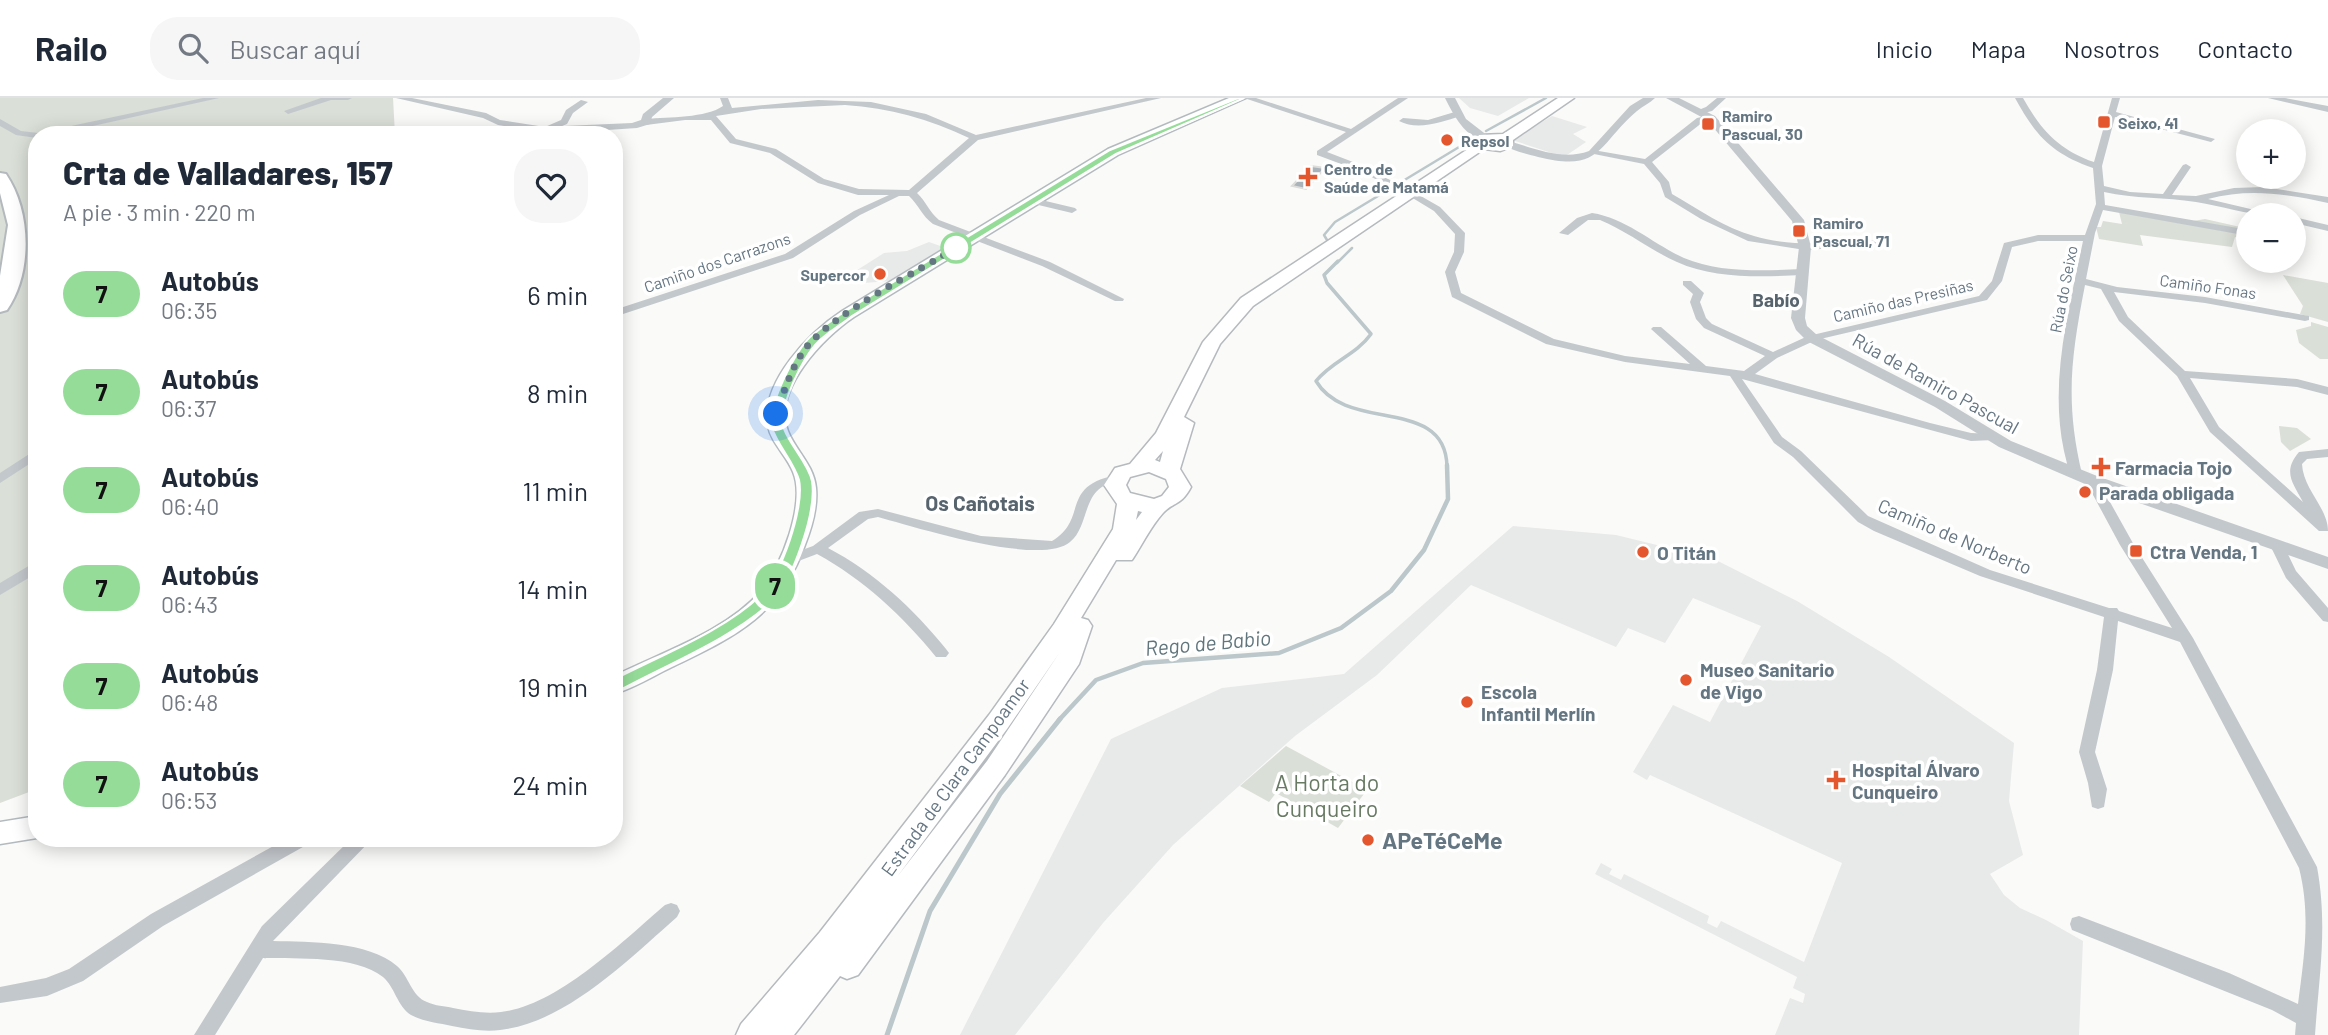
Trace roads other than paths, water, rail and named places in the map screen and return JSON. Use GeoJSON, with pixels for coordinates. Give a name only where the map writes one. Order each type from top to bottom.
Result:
{"type":"FeatureCollection","features":[{"type":"Feature","properties":{"kind":"highway"},"geometry":{"type":"LineString","coordinates":[[0,178],[15,209],[18,234],[14,264],[0,306]]}},
{"type":"Feature","properties":{"kind":"main road"},"geometry":{"type":"LineString","coordinates":[[623,681],[750,611],[766,598],[788,560],[797,537],[806,496],[805,479],[778,428],[776,414],[797,362],[813,341],[833,324],[1127,145],[1240,98]]}},
{"type":"Feature","properties":{"kind":"main road","name":"Estrada de Clara Campoamor"},"geometry":{"type":"LineString","coordinates":[[1495,141],[1556,98]]}},
{"type":"Feature","properties":{"kind":"main road","name":"Estrada de Clara Campoamor"},"geometry":{"type":"LineString","coordinates":[[1117,479],[1122,473],[1139,466],[1165,435],[1212,342],[1247,302],[1404,191],[1567,98]]}},
{"type":"Feature","properties":{"kind":"main road","name":"Estrada de Clara Campoamor"},"geometry":{"type":"LineString","coordinates":[[774,1035],[959,800],[1080,626],[1157,505],[1178,493],[1179,481],[1169,470],[1173,450],[1210,364],[1235,328],[1282,285],[1404,191]]}},
{"type":"Feature","properties":{"kind":"main road"},"geometry":{"type":"LineString","coordinates":[[1139,466],[1169,470]]}},
{"type":"Feature","properties":{"kind":"main road"},"geometry":{"type":"LineString","coordinates":[[1117,479],[1116,491],[1128,502],[1157,505]]}},
{"type":"Feature","properties":{"kind":"main road","name":"Estrada de Clara Campoamor"},"geometry":{"type":"LineString","coordinates":[[752,1035],[831,941],[998,722],[1062,629],[1124,529],[1128,502]]}},
{"type":"Feature","properties":{"kind":"main road","name":"Estrada de Clara Campoamor"},"geometry":{"type":"LineString","coordinates":[[790,1035],[890,912],[996,768],[1070,658],[1080,626]]}},
{"type":"Feature","properties":{"kind":"main road"},"geometry":{"type":"LineString","coordinates":[[0,833],[28,828]]}},
{"type":"Feature","properties":{"kind":"street"},"geometry":{"type":"LineString","coordinates":[[83,126],[215,98]]}},
{"type":"Feature","properties":{"kind":"street"},"geometry":{"type":"LineString","coordinates":[[288,111],[330,99],[348,98]]}},
{"type":"Feature","properties":{"kind":"street"},"geometry":{"type":"LineString","coordinates":[[400,98],[486,116],[516,126]]}},
{"type":"Feature","properties":{"kind":"street"},"geometry":{"type":"LineString","coordinates":[[646,122],[647,116],[668,98]]}},
{"type":"Feature","properties":{"kind":"street"},"geometry":{"type":"LineString","coordinates":[[719,113],[728,107],[724,98]]}},
{"type":"Feature","properties":{"kind":"street"},"geometry":{"type":"LineString","coordinates":[[623,128],[646,122],[709,116],[787,102],[844,100],[906,107],[975,138],[1157,98]]}},
{"type":"Feature","properties":{"kind":"street"},"geometry":{"type":"LineString","coordinates":[[1248,98],[1350,131]]}},
{"type":"Feature","properties":{"kind":"street"},"geometry":{"type":"LineString","coordinates":[[1404,98],[1350,131],[1320,154],[1358,167],[1437,209],[1460,233],[1459,252],[1450,272],[1456,295],[1465,301],[1550,342],[1625,359],[1746,375],[1959,434],[1990,437]]}},
{"type":"Feature","properties":{"kind":"street"},"geometry":{"type":"LineString","coordinates":[[1450,98],[1467,127],[1495,141],[1563,158],[1578,159],[1593,153],[1634,108],[1650,98]]}},
{"type":"Feature","properties":{"kind":"street"},"geometry":{"type":"LineString","coordinates":[[1671,98],[1705,114],[1792,210],[1803,229],[1805,247],[1798,318],[1801,327],[1812,338],[1773,356],[1746,375]]}},
{"type":"Feature","properties":{"kind":"street"},"geometry":{"type":"LineString","coordinates":[[1647,162],[1723,98]]}},
{"type":"Feature","properties":{"kind":"street"},"geometry":{"type":"LineString","coordinates":[[2019,98],[2032,124],[2049,145],[2062,154],[2097,166]]}},
{"type":"Feature","properties":{"kind":"street","name":"Rúa do Seixo"},"geometry":{"type":"LineString","coordinates":[[2116,98],[2097,166],[2100,207],[2089,238],[2069,337],[2064,390],[2067,435],[2084,477],[2186,638],[2294,839],[2318,894],[2320,930],[2305,1027]]}},
{"type":"Feature","properties":{"kind":"street"},"geometry":{"type":"LineString","coordinates":[[2273,98],[2326,111],[2325,98]]}},
{"type":"Feature","properties":{"kind":"street"},"geometry":{"type":"LineString","coordinates":[[556,126],[564,122],[569,112],[584,102]]}},
{"type":"Feature","properties":{"kind":"street"},"geometry":{"type":"LineString","coordinates":[[1403,121],[1428,123],[1458,114]]}},
{"type":"Feature","properties":{"kind":"street"},"geometry":{"type":"LineString","coordinates":[[2113,114],[2211,139]]}},
{"type":"Feature","properties":{"kind":"street"},"geometry":{"type":"LineString","coordinates":[[709,116],[733,141],[774,151],[821,181],[858,192],[906,193],[931,218],[1046,264],[1119,299]]}},
{"type":"Feature","properties":{"kind":"street"},"geometry":{"type":"LineString","coordinates":[[0,122],[19,133],[28,134]]}},
{"type":"Feature","properties":{"kind":"street","name":"Camiño dos Carrazons"},"geometry":{"type":"LineString","coordinates":[[623,311],[789,256],[857,213],[906,193],[975,138]]}},
{"type":"Feature","properties":{"kind":"street"},"geometry":{"type":"LineString","coordinates":[[1593,153],[1647,162],[1664,182],[1666,194],[1704,217],[1752,239],[1805,247],[1879,243]]}},
{"type":"Feature","properties":{"kind":"street"},"geometry":{"type":"LineString","coordinates":[[2166,196],[2186,167]]}},
{"type":"Feature","properties":{"kind":"street"},"geometry":{"type":"LineString","coordinates":[[2099,188],[2130,195],[2195,199],[2236,208]]}},
{"type":"Feature","properties":{"kind":"street"},"geometry":{"type":"LineString","coordinates":[[2195,199],[2227,190],[2250,189]]}},
{"type":"Feature","properties":{"kind":"street"},"geometry":{"type":"LineString","coordinates":[[2278,189],[2328,200]]}},
{"type":"Feature","properties":{"kind":"street"},"geometry":{"type":"LineString","coordinates":[[1033,201],[1072,210]]}},
{"type":"Feature","properties":{"kind":"street"},"geometry":{"type":"LineString","coordinates":[[2100,207],[2236,231]]}},
{"type":"Feature","properties":{"kind":"street"},"geometry":{"type":"LineString","coordinates":[[1564,233],[1574,224],[1592,216],[1610,221],[1665,254],[1694,265],[1755,272],[1802,272]]}},
{"type":"Feature","properties":{"kind":"street"},"geometry":{"type":"LineString","coordinates":[[2306,223],[2328,228]]}},
{"type":"Feature","properties":{"kind":"street","name":"Camiño das Presiñas"},"geometry":{"type":"LineString","coordinates":[[1812,338],[1983,298],[1998,284],[2001,262],[2008,245],[2040,236],[2089,238]]}},
{"type":"Feature","properties":{"kind":"street","name":"Camiño Fonas"},"geometry":{"type":"LineString","coordinates":[[2081,281],[2106,288],[2205,300],[2305,317]]}},
{"type":"Feature","properties":{"kind":"street"},"geometry":{"type":"LineString","coordinates":[[1687,284],[1699,293],[1695,302],[1701,319],[1708,326],[1773,356]]}},
{"type":"Feature","properties":{"kind":"street"},"geometry":{"type":"LineString","coordinates":[[2106,288],[2123,319],[2182,374],[2214,429],[2326,531]]}},
{"type":"Feature","properties":{"kind":"street"},"geometry":{"type":"LineString","coordinates":[[1657,329],[1702,369]]}},
{"type":"Feature","properties":{"kind":"street","name":"Rúa de Ramiro Pascual"},"geometry":{"type":"LineString","coordinates":[[1812,338],[1940,404],[1990,437],[2084,477],[2328,563]]}},
{"type":"Feature","properties":{"kind":"street"},"geometry":{"type":"LineString","coordinates":[[2182,374],[2297,383],[2328,391]]}},
{"type":"Feature","properties":{"kind":"street","name":"Camiño de Norberto"},"geometry":{"type":"LineString","coordinates":[[1746,375],[1735,377],[1769,430],[1863,519],[1985,573],[2186,638]]}},
{"type":"Feature","properties":{"kind":"street"},"geometry":{"type":"LineString","coordinates":[[2326,531],[2296,477],[2296,463],[2304,455],[2328,453]]}},
{"type":"Feature","properties":{"kind":"street"},"geometry":{"type":"LineString","coordinates":[[0,480],[28,460]]}},
{"type":"Feature","properties":{"kind":"street"},"geometry":{"type":"LineString","coordinates":[[788,560],[818,549],[857,520],[878,513],[981,540],[1054,546],[1064,540],[1080,519],[1088,489],[1102,480],[1117,479]]}},
{"type":"Feature","properties":{"kind":"street"},"geometry":{"type":"LineString","coordinates":[[2277,545],[2302,590],[2328,617]]}},
{"type":"Feature","properties":{"kind":"street"},"geometry":{"type":"LineString","coordinates":[[818,549],[846,562],[924,630],[941,653]]}},
{"type":"Feature","properties":{"kind":"street"},"geometry":{"type":"LineString","coordinates":[[0,590],[28,572]]}},
{"type":"Feature","properties":{"kind":"street"},"geometry":{"type":"LineString","coordinates":[[2098,802],[2101,789],[2089,766],[2087,752],[2105,670],[2112,612]]}},
{"type":"Feature","properties":{"kind":"street"},"geometry":{"type":"LineString","coordinates":[[3,995],[47,987],[76,975],[157,920],[288,847]]}},
{"type":"Feature","properties":{"kind":"street"},"geometry":{"type":"LineString","coordinates":[[204,1035],[279,920],[354,847]]}},
{"type":"Feature","properties":{"kind":"street"},"geometry":{"type":"LineString","coordinates":[[259,949],[342,954],[372,961],[391,972],[405,997],[420,1010],[462,1019],[506,1021],[537,1010],[604,968],[671,911]]}},
{"type":"Feature","properties":{"kind":"street"},"geometry":{"type":"LineString","coordinates":[[2079,924],[2152,955],[2234,983],[2305,1027]]}},
{"type":"Feature","properties":{"kind":"waterway"},"geometry":{"type":"LineString","coordinates":[[1486,131],[1546,98]]}},
{"type":"Feature","properties":{"kind":"waterway"},"geometry":{"type":"LineString","coordinates":[[1327,240],[1324,235],[1335,222],[1469,141]]}},
{"type":"Feature","properties":{"kind":"waterway","name":"Rego de Babio"},"geometry":{"type":"LineString","coordinates":[[1337,263],[1352,248]]}},
{"type":"Feature","properties":{"kind":"waterway","name":"Rego de Babio"},"geometry":{"type":"LineString","coordinates":[[1338,261],[1324,275],[1327,283],[1371,334],[1316,381],[1330,397],[1349,407],[1413,422],[1430,431],[1442,445],[1447,467]]}},
{"type":"Feature","properties":{"kind":"waterway","name":"Rego de Babio"},"geometry":{"type":"LineString","coordinates":[[1059,720],[1096,680],[1143,663],[1279,653],[1341,628],[1391,591],[1424,550],[1448,499],[1447,465]]}},
{"type":"Feature","properties":{"kind":"waterway","name":"Rego de Babio"},"geometry":{"type":"LineString","coordinates":[[887,1035],[930,911],[1000,794],[1060,719]]}},
{"type":"Feature","properties":{"kind":"place","name":"Seixo, 41"},"geometry":{"type":"Point","coordinates":[2104,122]}},
{"type":"Feature","properties":{"kind":"place","name":"Ramiro Pascual, 30"},"geometry":{"type":"Point","coordinates":[1708,124]}},
{"type":"Feature","properties":{"kind":"place","name":"Repsol"},"geometry":{"type":"Point","coordinates":[1447,140]}},
{"type":"Feature","properties":{"kind":"place","name":"Centro de Saúde de Matamá"},"geometry":{"type":"Point","coordinates":[1308,177]}},
{"type":"Feature","properties":{"kind":"place","name":"Ramiro Pascual, 71"},"geometry":{"type":"Point","coordinates":[1799,231]}},
{"type":"Feature","properties":{"kind":"place","name":"Supercor"},"geometry":{"type":"Point","coordinates":[880,274]}},
{"type":"Feature","properties":{"kind":"place","name":"Farmacia Tojo"},"geometry":{"type":"Point","coordinates":[2101,467]}},
{"type":"Feature","properties":{"kind":"place","name":"Parada obligada"},"geometry":{"type":"Point","coordinates":[2085,492]}},
{"type":"Feature","properties":{"kind":"place","name":"Ctra Venda, 1"},"geometry":{"type":"Point","coordinates":[2136,551]}},
{"type":"Feature","properties":{"kind":"place","name":"O Titán"},"geometry":{"type":"Point","coordinates":[1643,552]}},
{"type":"Feature","properties":{"kind":"place","name":"Museo Sanitario de Vigo"},"geometry":{"type":"Point","coordinates":[1686,680]}},
{"type":"Feature","properties":{"kind":"place","name":"Escola Infantil Merlín"},"geometry":{"type":"Point","coordinates":[1467,702]}},
{"type":"Feature","properties":{"kind":"place","name":"Hospital Álvaro Cunqueiro"},"geometry":{"type":"Point","coordinates":[1836,780]}},
{"type":"Feature","properties":{"kind":"place","name":"APeTéCeMe"},"geometry":{"type":"Point","coordinates":[1368,840]}},
{"type":"Feature","properties":{"kind":"district","name":"Babío"},"geometry":{"type":"Point","coordinates":[1776,299]}},
{"type":"Feature","properties":{"kind":"district","name":"Os Cañotais"},"geometry":{"type":"Point","coordinates":[980,502]}},
{"type":"Feature","properties":{"kind":"park label","name":"A Horta do Cunqueiro"},"geometry":{"type":"Point","coordinates":[1327,795]}}]}
